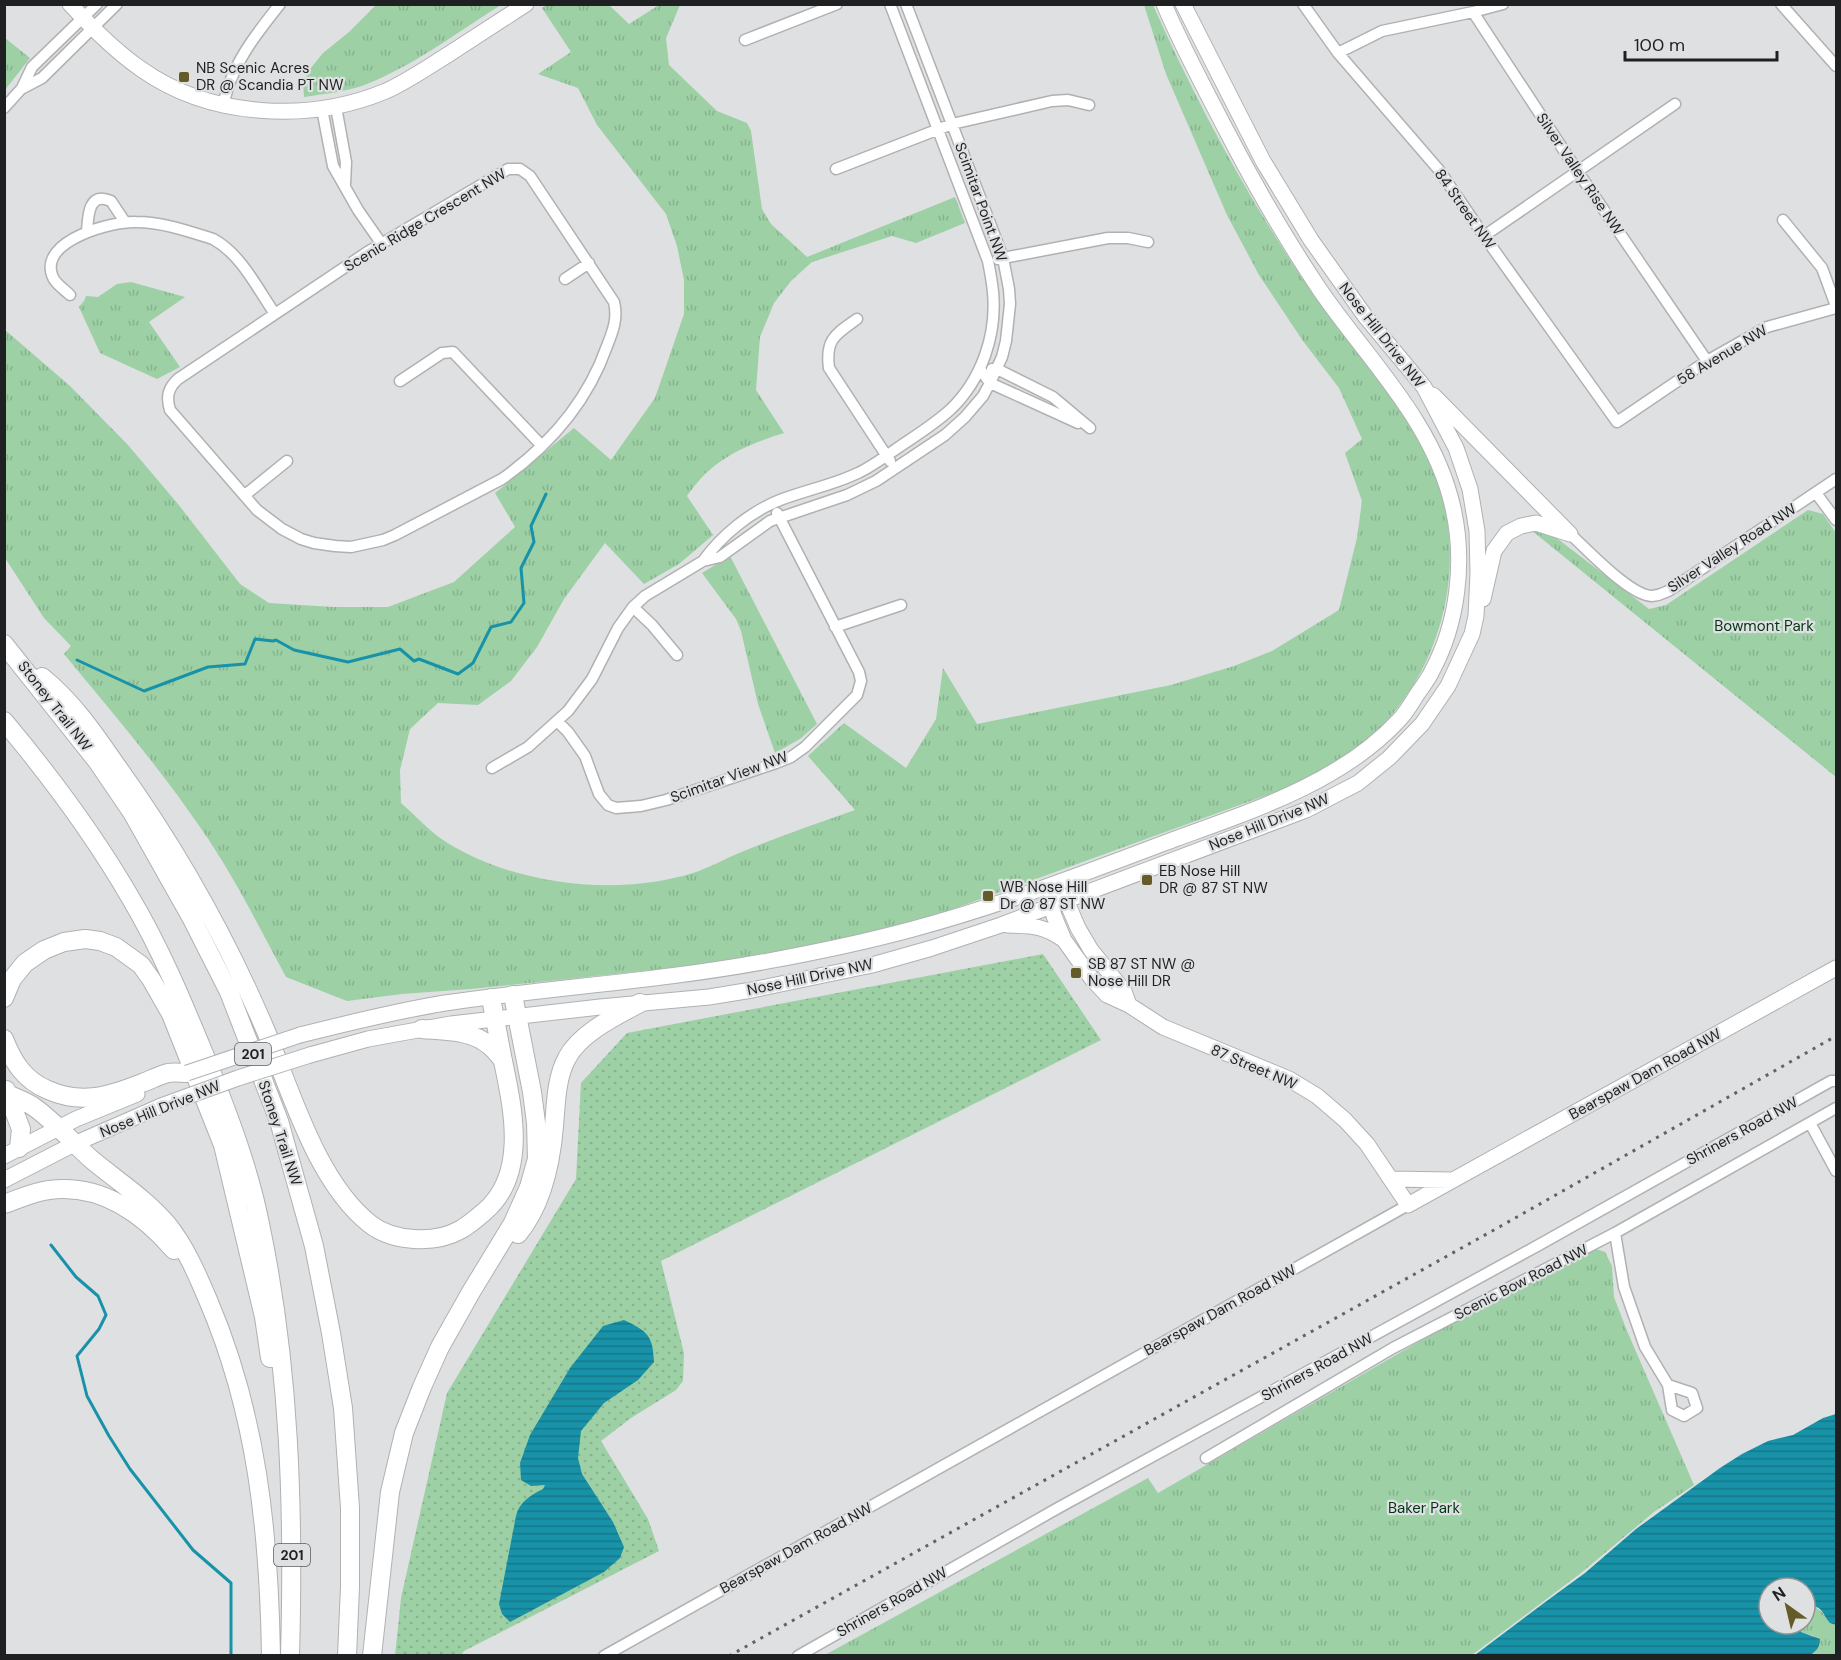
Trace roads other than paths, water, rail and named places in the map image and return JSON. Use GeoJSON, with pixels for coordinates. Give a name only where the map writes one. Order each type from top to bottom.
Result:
{"type":"FeatureCollection","features":[{"type":"Feature","properties":{"kind":"highway"},"geometry":{"type":"LineString","coordinates":[[10,650],[61,692],[91,730],[158,825],[194,884],[241,974],[319,1158],[332,1182],[345,1200],[373,1226],[387,1234],[423,1239],[444,1236],[459,1230],[488,1209],[505,1184],[514,1142],[513,1113],[491,998]]}},
{"type":"Feature","properties":{"kind":"highway","name":"Stoney Trail NW"},"geometry":{"type":"LineString","coordinates":[[10,650],[97,761],[133,814],[192,917],[228,992],[279,1121],[314,1246],[343,1408],[350,1509],[347,1656]]}},
{"type":"Feature","properties":{"kind":"highway","name":"201"},"geometry":{"type":"LineString","coordinates":[[4,720],[56,786],[130,897],[158,948],[183,1003],[232,1124],[260,1222],[278,1320],[292,1500],[290,1656]]}},
{"type":"Feature","properties":{"kind":"highway"},"geometry":{"type":"LineString","coordinates":[[4,998],[12,979],[25,963],[44,950],[64,942],[85,939],[100,941],[128,954],[141,965],[151,979],[171,1014],[223,1145],[264,1317],[276,1406],[289,1456]]}},
{"type":"Feature","properties":{"kind":"highway"},"geometry":{"type":"LineString","coordinates":[[372,1656],[390,1492],[404,1433],[440,1347],[513,1223],[529,1187],[537,1159],[532,1092],[513,995]]}},
{"type":"Feature","properties":{"kind":"highway"},"geometry":{"type":"LineString","coordinates":[[471,1292],[520,1231],[535,1208],[551,1154],[555,1102],[560,1076],[567,1057],[589,1034],[640,1003]]}},
{"type":"Feature","properties":{"kind":"highway"},"geometry":{"type":"LineString","coordinates":[[422,1029],[450,1031],[479,1039],[490,1046],[503,1060]]}},
{"type":"Feature","properties":{"kind":"highway"},"geometry":{"type":"LineString","coordinates":[[4,1039],[10,1055],[33,1083],[63,1097],[97,1097],[153,1083],[169,1072],[187,1073]]}},
{"type":"Feature","properties":{"kind":"highway"},"geometry":{"type":"LineString","coordinates":[[7,1091],[32,1106],[167,1224],[178,1239],[203,1290],[232,1363],[257,1468],[266,1541],[271,1656]]}},
{"type":"Feature","properties":{"kind":"highway"},"geometry":{"type":"LineString","coordinates":[[7,1091],[21,1128],[12,1152]]}},
{"type":"Feature","properties":{"kind":"highway"},"geometry":{"type":"LineString","coordinates":[[4,1204],[33,1193],[69,1188],[87,1190],[107,1197],[123,1205],[163,1238],[180,1257],[203,1290]]}},
{"type":"Feature","properties":{"kind":"main road"},"geometry":{"type":"LineString","coordinates":[[70,4],[115,49],[141,70],[183,92],[223,104],[264,111],[329,108],[363,99],[401,83],[526,4]]}},
{"type":"Feature","properties":{"kind":"main road","name":"Nose Hill Drive NW"},"geometry":{"type":"LineString","coordinates":[[187,1073],[300,1035],[407,1010],[686,974],[835,948],[912,930],[1052,885],[1246,812],[1314,783],[1341,769],[1367,750],[1401,718],[1433,670],[1450,624],[1456,593],[1458,561],[1453,507],[1435,454],[1417,421],[1322,293],[1285,236],[1256,187],[1189,61],[1164,4]]}},
{"type":"Feature","properties":{"kind":"main road","name":"Nose Hill Drive NW"},"geometry":{"type":"LineString","coordinates":[[4,1180],[74,1144],[161,1106],[238,1078],[368,1039],[495,1019],[709,997],[819,977],[922,951],[1001,925],[1295,814],[1358,783],[1389,758],[1422,724],[1448,686],[1472,634],[1476,616],[1478,573],[1477,531],[1470,489],[1456,448],[1424,387],[1365,316],[1311,240],[1263,161],[1183,4]]}},
{"type":"Feature","properties":{"kind":"main road"},"geometry":{"type":"LineString","coordinates":[[1424,387],[1570,534]]}},
{"type":"Feature","properties":{"kind":"main road"},"geometry":{"type":"LineString","coordinates":[[1476,616],[1485,593],[1494,551],[1507,533],[1521,526],[1536,523],[1570,534]]}},
{"type":"Feature","properties":{"kind":"main road","name":"87 Street NW"},"geometry":{"type":"LineString","coordinates":[[1052,885],[1066,900],[1091,950],[1124,991],[1129,1005]]}},
{"type":"Feature","properties":{"kind":"main road","name":"87 Street NW"},"geometry":{"type":"LineString","coordinates":[[1052,885],[1051,905],[1064,940],[1092,980],[1107,995],[1129,1005],[1163,1028],[1288,1079],[1317,1096],[1345,1120],[1359,1136],[1408,1205]]}},
{"type":"Feature","properties":{"kind":"main road"},"geometry":{"type":"LineString","coordinates":[[1001,925],[1036,926],[1050,930],[1064,940]]}},
{"type":"Feature","properties":{"kind":"main road","name":"Bearspaw Dam Road NW"},"geometry":{"type":"LineString","coordinates":[[1408,1205],[1836,968]]}},
{"type":"Feature","properties":{"kind":"main road","name":"Nose Hill Drive NW"},"geometry":{"type":"LineString","coordinates":[[12,1152],[153,1083]]}},
{"type":"Feature","properties":{"kind":"main road"},"geometry":{"type":"LineString","coordinates":[[1391,1179],[1455,1180]]}},
{"type":"Feature","properties":{"kind":"street"},"geometry":{"type":"LineString","coordinates":[[4,108],[22,88],[42,78],[88,23],[97,4]]}},
{"type":"Feature","properties":{"kind":"street"},"geometry":{"type":"LineString","coordinates":[[88,23],[117,4]]}},
{"type":"Feature","properties":{"kind":"street"},"geometry":{"type":"LineString","coordinates":[[223,104],[232,77],[242,58],[280,4]]}},
{"type":"Feature","properties":{"kind":"street"},"geometry":{"type":"LineString","coordinates":[[745,40],[837,4]]}},
{"type":"Feature","properties":{"kind":"street","name":"Scimitar Point NW"},"geometry":{"type":"LineString","coordinates":[[703,561],[729,533],[756,512],[866,469],[929,426],[954,406],[980,369],[988,345],[994,312],[988,261],[890,4]]}},
{"type":"Feature","properties":{"kind":"street","name":"Scimitar Point NW"},"geometry":{"type":"LineString","coordinates":[[492,768],[528,747],[558,722],[592,680],[618,628],[633,607],[645,596],[703,561],[720,557],[761,526],[779,517],[856,492],[876,481],[955,427],[982,396],[990,383],[1006,341],[1010,304],[1007,273],[906,4]]}},
{"type":"Feature","properties":{"kind":"street","name":"84 Street NW"},"geometry":{"type":"LineString","coordinates":[[1303,4],[1338,53],[1439,170],[1617,423]]}},
{"type":"Feature","properties":{"kind":"street"},"geometry":{"type":"LineString","coordinates":[[1338,53],[1382,32],[1503,4]]}},
{"type":"Feature","properties":{"kind":"street"},"geometry":{"type":"LineString","coordinates":[[1781,4],[1836,66]]}},
{"type":"Feature","properties":{"kind":"street","name":"Silver Valley Rise NW"},"geometry":{"type":"LineString","coordinates":[[1473,12],[1578,172],[1707,361]]}},
{"type":"Feature","properties":{"kind":"street"},"geometry":{"type":"LineString","coordinates":[[836,169],[952,124],[1052,101],[1068,100],[1089,105]]}},
{"type":"Feature","properties":{"kind":"street"},"geometry":{"type":"LineString","coordinates":[[1484,236],[1675,104]]}},
{"type":"Feature","properties":{"kind":"street"},"geometry":{"type":"LineString","coordinates":[[329,108],[346,162],[345,184],[358,210],[381,243]]}},
{"type":"Feature","properties":{"kind":"street","name":"Scenic Ridge Crescent NW"},"geometry":{"type":"LineString","coordinates":[[515,168],[530,176],[589,263],[614,302],[615,323],[595,377],[578,406],[555,434],[518,468],[395,535],[368,544],[351,547],[335,546],[301,539],[257,510],[170,410],[168,393],[173,383],[381,243],[501,171],[515,168]]}},
{"type":"Feature","properties":{"kind":"street"},"geometry":{"type":"LineString","coordinates":[[87,232],[90,207],[96,200],[108,199],[125,222]]}},
{"type":"Feature","properties":{"kind":"street"},"geometry":{"type":"LineString","coordinates":[[1783,220],[1822,268],[1836,307]]}},
{"type":"Feature","properties":{"kind":"street"},"geometry":{"type":"LineString","coordinates":[[70,295],[52,276],[52,258],[62,247],[87,232],[111,224],[153,223],[213,238],[220,243],[238,260],[275,314]]}},
{"type":"Feature","properties":{"kind":"street"},"geometry":{"type":"LineString","coordinates":[[988,261],[1108,238],[1128,238],[1148,242]]}},
{"type":"Feature","properties":{"kind":"street"},"geometry":{"type":"LineString","coordinates":[[565,279],[589,263]]}},
{"type":"Feature","properties":{"kind":"street","name":"58 Avenue NW"},"geometry":{"type":"LineString","coordinates":[[1617,423],[1707,361],[1767,327],[1836,307]]}},
{"type":"Feature","properties":{"kind":"street"},"geometry":{"type":"LineString","coordinates":[[857,319],[833,336],[827,357],[829,368],[895,469]]}},
{"type":"Feature","properties":{"kind":"street"},"geometry":{"type":"LineString","coordinates":[[400,381],[442,353],[453,352],[542,446]]}},
{"type":"Feature","properties":{"kind":"street"},"geometry":{"type":"LineString","coordinates":[[980,369],[997,369],[1053,397],[1090,428],[990,383],[980,369]]}},
{"type":"Feature","properties":{"kind":"street"},"geometry":{"type":"LineString","coordinates":[[245,495],[287,461]]}},
{"type":"Feature","properties":{"kind":"street","name":"Silver Valley Road NW"},"geometry":{"type":"LineString","coordinates":[[1570,534],[1628,586],[1646,595],[1655,596],[1682,582],[1836,479]]}},
{"type":"Feature","properties":{"kind":"street"},"geometry":{"type":"LineString","coordinates":[[1816,493],[1836,520]]}},
{"type":"Feature","properties":{"kind":"street","name":"Scimitar View NW"},"geometry":{"type":"LineString","coordinates":[[558,722],[585,756],[599,794],[608,805],[616,808],[641,806],[666,800],[776,763],[791,757],[813,740],[859,691],[861,681],[772,504]]}},
{"type":"Feature","properties":{"kind":"street"},"geometry":{"type":"LineString","coordinates":[[835,627],[901,605]]}},
{"type":"Feature","properties":{"kind":"street"},"geometry":{"type":"LineString","coordinates":[[633,607],[677,655]]}},
{"type":"Feature","properties":{"kind":"street","name":"Shriners Road NW"},"geometry":{"type":"LineString","coordinates":[[798,1656],[1058,1508],[1835,1080]]}},
{"type":"Feature","properties":{"kind":"street","name":"Scenic Bow Road NW"},"geometry":{"type":"LineString","coordinates":[[1206,1458],[1393,1348],[1615,1233],[1836,1108]]}},
{"type":"Feature","properties":{"kind":"street"},"geometry":{"type":"LineString","coordinates":[[1810,1123],[1836,1171]]}},
{"type":"Feature","properties":{"kind":"street","name":"Bearspaw Dam Road NW"},"geometry":{"type":"LineString","coordinates":[[604,1656],[1408,1205]]}},
{"type":"Feature","properties":{"kind":"street"},"geometry":{"type":"LineString","coordinates":[[1615,1233],[1624,1287],[1645,1347],[1668,1385]]}},
{"type":"Feature","properties":{"kind":"water"},"geometry":{"type":"Polygon","coordinates":[[[624,1320],[647,1335],[652,1346],[654,1362],[638,1380],[604,1403],[581,1431],[578,1458],[582,1474],[613,1522],[624,1547],[620,1558],[604,1572],[510,1622],[502,1614],[499,1604],[516,1516],[523,1503],[543,1489],[545,1485],[531,1486],[521,1480],[520,1463],[530,1435],[570,1368],[603,1326],[624,1320]]]}},
{"type":"Feature","properties":{"kind":"water"},"geometry":{"type":"Polygon","coordinates":[[[1836,1414],[1836,1625],[1830,1623],[1817,1608],[1817,1576],[1757,1576],[1757,1636],[1812,1636],[1820,1639],[1817,1649],[1809,1656],[1475,1655],[1585,1573],[1636,1529],[1720,1468],[1768,1441],[1793,1435],[1823,1418],[1836,1414]]]}},
{"type":"Feature","properties":{"kind":"waterway"},"geometry":{"type":"LineString","coordinates":[[77,660],[144,691],[208,667],[245,664],[255,639],[276,640],[294,650],[348,662],[400,649],[414,661],[419,659],[458,674],[473,663],[491,627],[511,622],[524,603],[521,568],[534,542],[531,526],[546,494]]}},
{"type":"Feature","properties":{"kind":"waterway"},"geometry":{"type":"LineString","coordinates":[[51,1245],[76,1277],[98,1296],[106,1315],[99,1329],[77,1356],[87,1396],[130,1469],[193,1550],[231,1583],[231,1656]]}},
{"type":"Feature","properties":{"kind":"railway"},"geometry":{"type":"LineString","coordinates":[[729,1656],[1501,1226],[1836,1036]]}},
{"type":"Feature","properties":{"kind":"place","name":"NB Scenic Acres DR @ Scandia PT NW"},"geometry":{"type":"Point","coordinates":[184,77]}},
{"type":"Feature","properties":{"kind":"place","name":"EB Nose Hill DR @ 87 ST NW"},"geometry":{"type":"Point","coordinates":[1147,880]}},
{"type":"Feature","properties":{"kind":"place","name":"WB Nose Hill Dr @ 87 ST NW"},"geometry":{"type":"Point","coordinates":[988,896]}},
{"type":"Feature","properties":{"kind":"place","name":"SB 87 ST NW @ Nose Hill DR"},"geometry":{"type":"Point","coordinates":[1076,973]}},
{"type":"Feature","properties":{"kind":"park label","name":"Bowmont Park"},"geometry":{"type":"Point","coordinates":[1764,626]}},
{"type":"Feature","properties":{"kind":"park label","name":"Baker Park"},"geometry":{"type":"Point","coordinates":[1424,1508]}}]}
